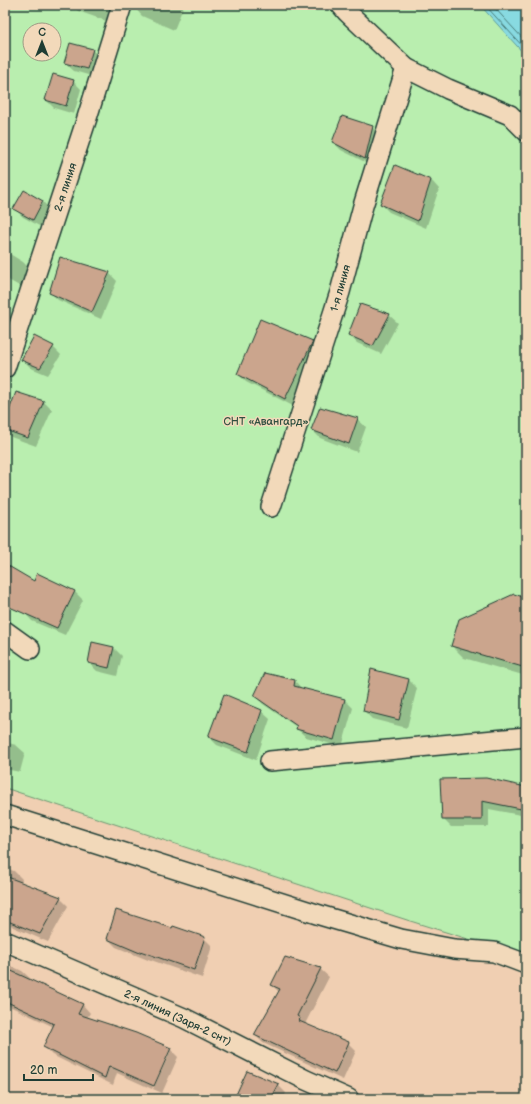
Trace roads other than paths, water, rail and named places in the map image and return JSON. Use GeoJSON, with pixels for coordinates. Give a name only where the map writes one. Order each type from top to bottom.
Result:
{"type":"FeatureCollection","features":[{"type":"Feature","properties":{"kind":"street","name":"2-я линия"},"geometry":{"type":"LineString","coordinates":[[5,368],[87,118],[122,5]]}},
{"type":"Feature","properties":{"kind":"street"},"geometry":{"type":"LineString","coordinates":[[341,5],[406,68],[448,89],[510,115],[526,131]]}},
{"type":"Feature","properties":{"kind":"street","name":"1-я линия"},"geometry":{"type":"LineString","coordinates":[[272,507],[340,292],[363,206],[406,68]]}},
{"type":"Feature","properties":{"kind":"street"},"geometry":{"type":"LineString","coordinates":[[5,631],[30,649]]}},
{"type":"Feature","properties":{"kind":"street"},"geometry":{"type":"LineString","coordinates":[[270,761],[526,737]]}},
{"type":"Feature","properties":{"kind":"street"},"geometry":{"type":"LineString","coordinates":[[5,815],[323,916],[401,939],[454,949],[494,952],[526,964]]}},
{"type":"Feature","properties":{"kind":"street","name":"2-я линия (Заря-2 снт)"},"geometry":{"type":"LineString","coordinates":[[5,941],[184,1018],[306,1080],[348,1099]]}},
{"type":"Feature","properties":{"kind":"water"},"geometry":{"type":"Polygon","coordinates":[[[480,5],[526,5],[526,56],[480,5]]]}},
{"type":"Feature","properties":{"kind":"park label","name":"СНТ «Авангард»"},"geometry":{"type":"Point","coordinates":[266,421]}}]}
